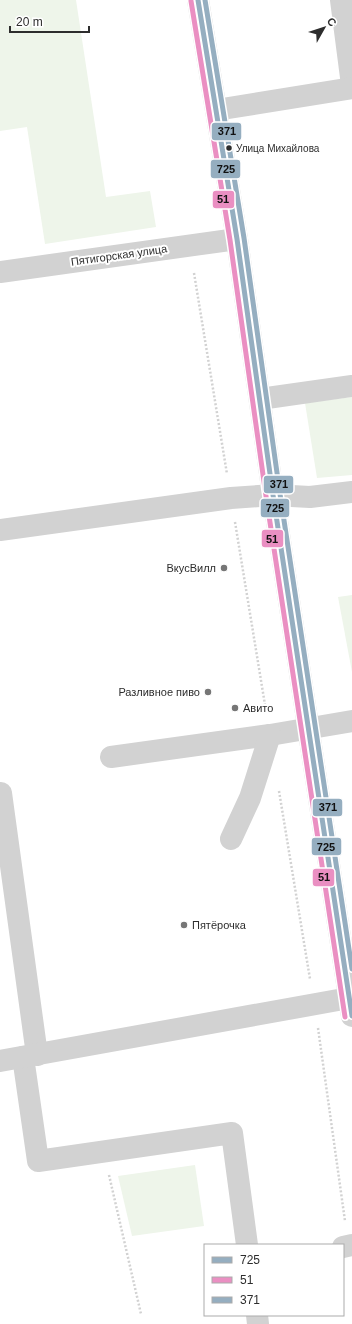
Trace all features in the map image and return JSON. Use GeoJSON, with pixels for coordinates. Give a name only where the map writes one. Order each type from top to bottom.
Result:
{"type":"FeatureCollection","features":[{"type":"Feature","properties":{"kind":"street"},"geometry":{"type":"LineString","coordinates":[[0,1061],[351,1007],[345,913],[309,728],[273,494],[237,239],[198,0]]}},
{"type":"Feature","properties":{"kind":"street"},"geometry":{"type":"LineString","coordinates":[[341,0],[352,85]]}},
{"type":"Feature","properties":{"kind":"street"},"geometry":{"type":"LineString","coordinates":[[216,110],[352,88]]}},
{"type":"Feature","properties":{"kind":"street","name":"Пятигорская улица"},"geometry":{"type":"LineString","coordinates":[[0,272],[237,239]]}},
{"type":"Feature","properties":{"kind":"street"},"geometry":{"type":"LineString","coordinates":[[260,399],[352,386]]}},
{"type":"Feature","properties":{"kind":"street"},"geometry":{"type":"LineString","coordinates":[[0,530],[224,499],[273,494],[310,497],[352,492]]}},
{"type":"Feature","properties":{"kind":"street"},"geometry":{"type":"LineString","coordinates":[[111,757],[270,735],[352,721]]}},
{"type":"Feature","properties":{"kind":"street"},"geometry":{"type":"LineString","coordinates":[[231,839],[250,798],[270,735]]}},
{"type":"Feature","properties":{"kind":"street"},"geometry":{"type":"LineString","coordinates":[[0,793],[30,1056],[38,1161],[232,1133],[247,1244]]}},
{"type":"Feature","properties":{"kind":"path"},"geometry":{"type":"LineString","coordinates":[[103,1152],[141,1314]]}},
{"type":"Feature","properties":{"kind":"shaded area"},"geometry":{"type":"Polygon","coordinates":[[[0,0],[76,0],[106,197],[150,191],[156,227],[45,244],[27,127],[0,131],[0,0]]]}},
{"type":"Feature","properties":{"kind":"shaded area"},"geometry":{"type":"Polygon","coordinates":[[[352,397],[352,475],[317,478],[305,403],[352,397]]]}},
{"type":"Feature","properties":{"kind":"shaded area"},"geometry":{"type":"Polygon","coordinates":[[[352,595],[352,672],[338,597],[352,595]]]}},
{"type":"Feature","properties":{"kind":"shaded area"},"geometry":{"type":"Polygon","coordinates":[[[195,1165],[204,1226],[132,1236],[118,1176],[195,1165]]]}},
{"type":"Feature","properties":{"kind":"transit line","name":"725"},"geometry":{"type":"LineString","coordinates":[[198,0],[237,239],[273,495],[352,1016]]}},
{"type":"Feature","properties":{"kind":"transit line","name":"371"},"geometry":{"type":"LineString","coordinates":[[205,0],[244,238],[280,494],[352,969]]}},
{"type":"Feature","properties":{"kind":"transit line","name":"51"},"geometry":{"type":"LineString","coordinates":[[191,1],[230,240],[266,496],[345,1017]]}},
{"type":"Feature","properties":{"kind":"place","name":"Улица Михайлова"},"geometry":{"type":"Point","coordinates":[229,148]}},
{"type":"Feature","properties":{"kind":"place","name":"ВкусВилл"},"geometry":{"type":"Point","coordinates":[224,568]}},
{"type":"Feature","properties":{"kind":"place","name":"Разливное пиво"},"geometry":{"type":"Point","coordinates":[208,692]}},
{"type":"Feature","properties":{"kind":"place","name":"Авито"},"geometry":{"type":"Point","coordinates":[235,708]}},
{"type":"Feature","properties":{"kind":"place","name":"Пятёрочка"},"geometry":{"type":"Point","coordinates":[184,925]}}]}
